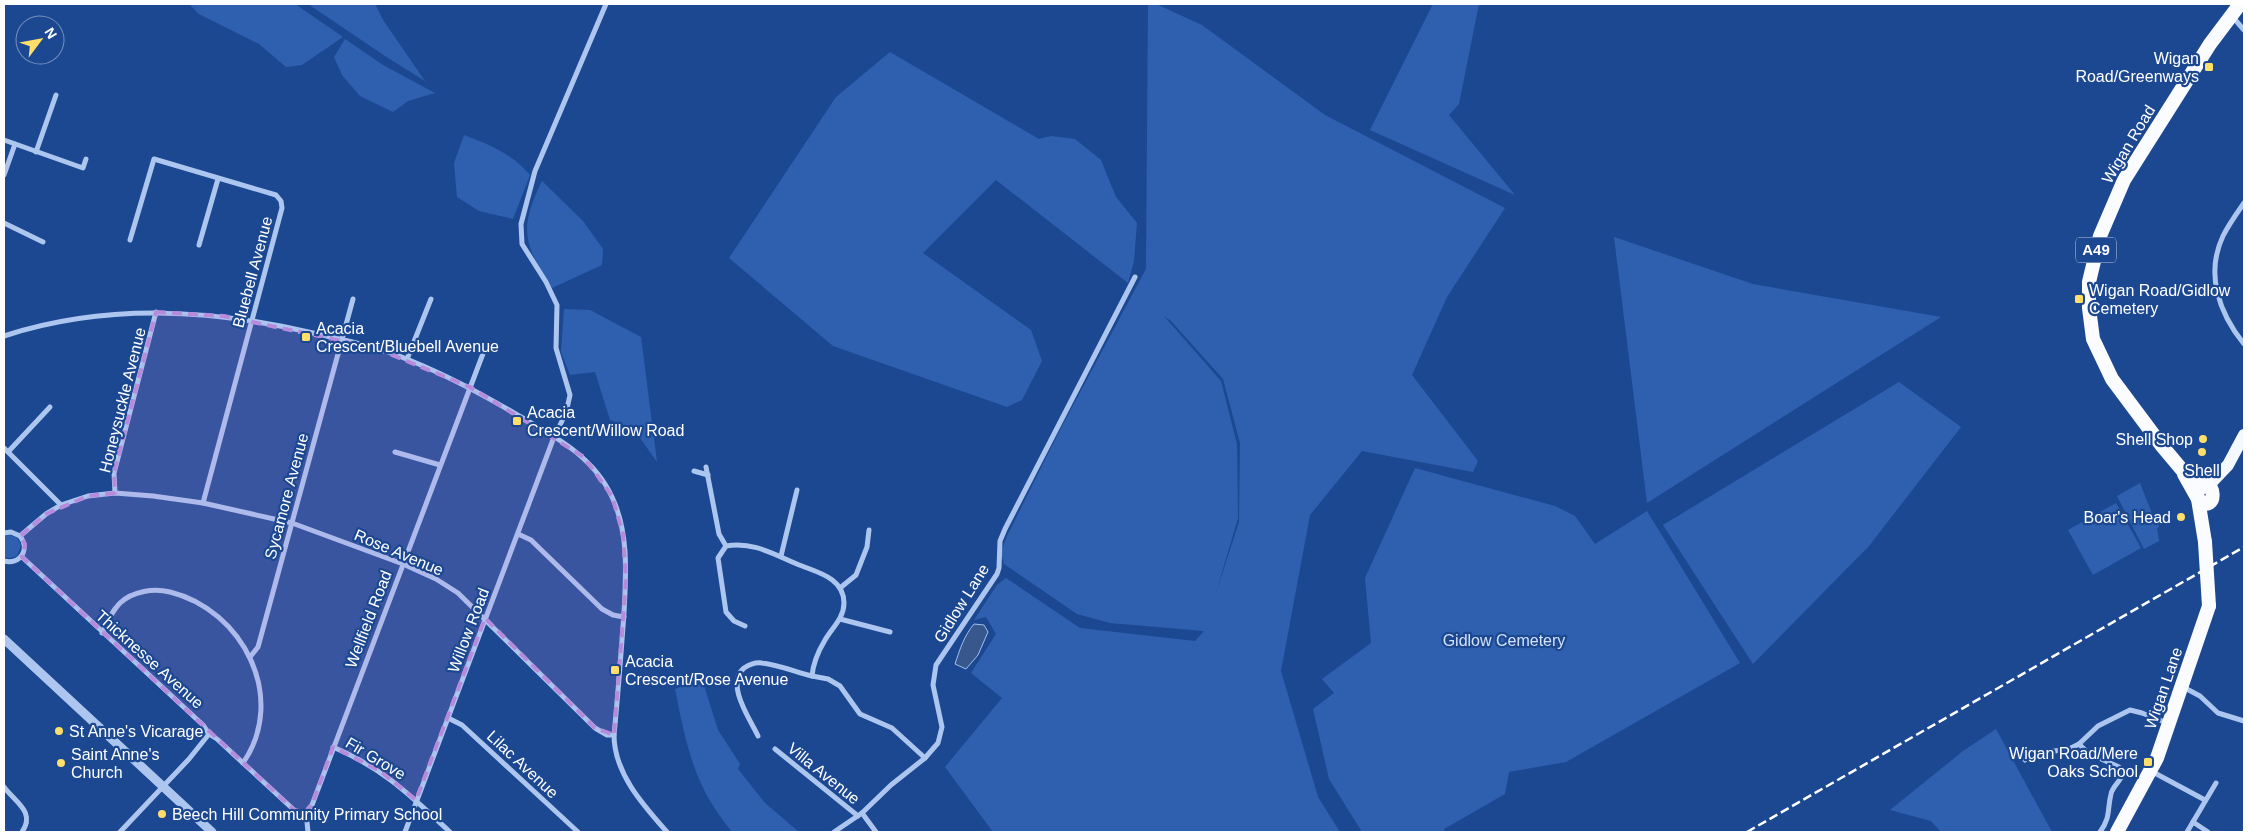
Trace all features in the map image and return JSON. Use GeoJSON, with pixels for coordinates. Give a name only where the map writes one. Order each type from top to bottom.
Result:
{"type":"FeatureCollection","features":[{"type":"Feature","properties":{"kind":"highway","name":"Wigan Road"},"geometry":{"type":"LineString","coordinates":[[2205,494],[2183,471],[2128,404],[2100,357],[2093,338],[2089,308],[2089,282],[2100,236],[2124,180],[2235,9]]}},
{"type":"Feature","properties":{"kind":"highway","name":"Wigan Lane"},"geometry":{"type":"LineString","coordinates":[[2117,832],[2151,771],[2182,687],[2208,606],[2205,494]]}},
{"type":"Feature","properties":{"kind":"main road"},"geometry":{"type":"LineString","coordinates":[[2205,494],[2228,465],[2244,435]]}},
{"type":"Feature","properties":{"kind":"street","name":"Willow Road"},"geometry":{"type":"LineString","coordinates":[[405,832],[554,437],[566,413],[570,395],[556,348],[557,305],[546,282],[522,244],[521,224],[535,171],[606,4]]}},
{"type":"Feature","properties":{"kind":"street"},"geometry":{"type":"LineString","coordinates":[[2235,9],[2244,30]]}},
{"type":"Feature","properties":{"kind":"street"},"geometry":{"type":"LineString","coordinates":[[36,152],[56,95]]}},
{"type":"Feature","properties":{"kind":"street"},"geometry":{"type":"LineString","coordinates":[[4,140],[83,168],[86,158]]}},
{"type":"Feature","properties":{"kind":"street"},"geometry":{"type":"LineString","coordinates":[[4,175],[15,144]]}},
{"type":"Feature","properties":{"kind":"street","name":"Bluebell Avenue"},"geometry":{"type":"LineString","coordinates":[[130,240],[154,159],[218,179],[276,194],[281,200],[282,208],[203,503]]}},
{"type":"Feature","properties":{"kind":"street"},"geometry":{"type":"LineString","coordinates":[[199,245],[218,179]]}},
{"type":"Feature","properties":{"kind":"street"},"geometry":{"type":"LineString","coordinates":[[2244,203],[2221,242],[2215,275],[2220,307],[2244,344]]}},
{"type":"Feature","properties":{"kind":"street"},"geometry":{"type":"LineString","coordinates":[[4,223],[42,242]]}},
{"type":"Feature","properties":{"kind":"street","name":"Gidlow Lane"},"geometry":{"type":"LineString","coordinates":[[834,832],[860,814],[891,785],[925,758],[938,743],[942,727],[933,685],[936,665],[997,574],[1000,541],[1005,529],[1135,277]]}},
{"type":"Feature","properties":{"kind":"street"},"geometry":{"type":"LineString","coordinates":[[408,359],[431,299]]}},
{"type":"Feature","properties":{"kind":"street","name":"Sycamore Avenue"},"geometry":{"type":"LineString","coordinates":[[250,657],[258,647],[353,300]]}},
{"type":"Feature","properties":{"kind":"street"},"geometry":{"type":"LineString","coordinates":[[4,336],[36,326],[76,318],[126,313],[156,312],[224,316],[252,321],[342,339],[408,359],[470,388],[575,450],[592,465],[606,485],[618,508],[626,556],[624,616],[614,735],[616,757],[640,798],[667,832]]}},
{"type":"Feature","properties":{"kind":"street","name":"Honeysuckle Avenue"},"geometry":{"type":"LineString","coordinates":[[114,493],[114,473],[156,312]]}},
{"type":"Feature","properties":{"kind":"street","name":"Wellfield Road"},"geometry":{"type":"LineString","coordinates":[[306,812],[312,805],[484,351]]}},
{"type":"Feature","properties":{"kind":"street"},"geometry":{"type":"LineString","coordinates":[[50,406],[6,450],[61,505]]}},
{"type":"Feature","properties":{"kind":"street"},"geometry":{"type":"LineString","coordinates":[[395,452],[440,465]]}},
{"type":"Feature","properties":{"kind":"street"},"geometry":{"type":"LineString","coordinates":[[706,467],[719,534],[726,546]]}},
{"type":"Feature","properties":{"kind":"street"},"geometry":{"type":"LineString","coordinates":[[694,470],[708,475]]}},
{"type":"Feature","properties":{"kind":"street"},"geometry":{"type":"LineString","coordinates":[[781,556],[797,490]]}},
{"type":"Feature","properties":{"kind":"street","name":"Rose Avenue"},"geometry":{"type":"LineString","coordinates":[[20,536],[46,514],[61,505],[88,496],[114,493],[203,503],[292,523],[403,564],[436,579],[458,593],[595,728],[607,735],[614,735]]}},
{"type":"Feature","properties":{"kind":"street"},"geometry":{"type":"LineString","coordinates":[[840,588],[856,575],[868,547],[869,530]]}},
{"type":"Feature","properties":{"kind":"street"},"geometry":{"type":"LineString","coordinates":[[4,533],[11,532],[20,536],[25,544],[22,556],[12,562],[4,561]]}},
{"type":"Feature","properties":{"kind":"street"},"geometry":{"type":"LineString","coordinates":[[518,534],[531,540],[602,609],[613,615],[624,616]]}},
{"type":"Feature","properties":{"kind":"street"},"geometry":{"type":"LineString","coordinates":[[726,546],[746,545],[781,556],[830,577],[840,588],[844,603],[840,619],[824,641],[812,676]]}},
{"type":"Feature","properties":{"kind":"street"},"geometry":{"type":"LineString","coordinates":[[726,546],[718,558],[726,612],[734,621],[745,626]]}},
{"type":"Feature","properties":{"kind":"street","name":"Thicknesse Avenue"},"geometry":{"type":"LineString","coordinates":[[22,556],[102,632],[204,724],[209,734],[217,739],[294,810],[300,813],[306,812]]}},
{"type":"Feature","properties":{"kind":"street"},"geometry":{"type":"LineString","coordinates":[[102,632],[114,610],[126,599],[144,592],[165,591],[192,600],[217,616],[238,637],[250,657],[260,690],[260,720],[252,747],[243,763]]}},
{"type":"Feature","properties":{"kind":"street"},"geometry":{"type":"LineString","coordinates":[[840,619],[890,632]]}},
{"type":"Feature","properties":{"kind":"street"},"geometry":{"type":"LineString","coordinates":[[4,639],[212,832]]}},
{"type":"Feature","properties":{"kind":"street"},"geometry":{"type":"LineString","coordinates":[[758,736],[738,691],[737,678],[742,670],[750,664],[762,663],[828,679],[840,686],[860,714],[892,728],[925,758]]}},
{"type":"Feature","properties":{"kind":"street"},"geometry":{"type":"LineString","coordinates":[[2182,687],[2200,696],[2218,713],[2244,721]]}},
{"type":"Feature","properties":{"kind":"street"},"geometry":{"type":"LineString","coordinates":[[2025,760],[2033,754],[2063,750],[2079,744],[2098,726],[2130,710],[2169,724]]}},
{"type":"Feature","properties":{"kind":"street","name":"Lilac Avenue"},"geometry":{"type":"LineString","coordinates":[[448,718],[462,725],[578,832]]}},
{"type":"Feature","properties":{"kind":"street"},"geometry":{"type":"LineString","coordinates":[[120,832],[206,741],[209,734]]}},
{"type":"Feature","properties":{"kind":"street"},"geometry":{"type":"LineString","coordinates":[[2079,744],[2094,757],[2119,767],[2123,772],[2121,779],[2112,792],[2109,816],[2100,832]]}},
{"type":"Feature","properties":{"kind":"street","name":"Fir Grove"},"geometry":{"type":"LineString","coordinates":[[333,747],[354,756],[380,771],[416,800],[450,832]]}},
{"type":"Feature","properties":{"kind":"street","name":"Villa Avenue"},"geometry":{"type":"LineString","coordinates":[[775,749],[860,814],[876,832]]}},
{"type":"Feature","properties":{"kind":"street"},"geometry":{"type":"LineString","coordinates":[[2151,771],[2205,800]]}},
{"type":"Feature","properties":{"kind":"street"},"geometry":{"type":"LineString","coordinates":[[2187,832],[2216,783]]}},
{"type":"Feature","properties":{"kind":"street"},"geometry":{"type":"LineString","coordinates":[[4,787],[26,812],[27,823],[22,832]]}},
{"type":"Feature","properties":{"kind":"street"},"geometry":{"type":"LineString","coordinates":[[306,812],[308,832]]}},
{"type":"Feature","properties":{"kind":"street"},"geometry":{"type":"LineString","coordinates":[[2192,822],[2208,832]]}},
{"type":"Feature","properties":{"kind":"highlighted area"},"geometry":{"type":"Polygon","coordinates":[[[156,312],[224,316],[375,348],[470,387],[584,457],[612,496],[623,534],[626,581],[614,735],[595,728],[485,618],[416,800],[380,771],[333,747],[312,805],[306,812],[294,810],[22,557],[25,544],[20,536],[46,514],[88,496],[115,493],[114,473],[156,312]]]}},
{"type":"Feature","properties":{"kind":"green space"},"geometry":{"type":"Polygon","coordinates":[[[189,4],[295,4],[343,37],[302,65],[286,67],[259,44],[199,14],[189,4]]]}},
{"type":"Feature","properties":{"kind":"green space"},"geometry":{"type":"Polygon","coordinates":[[[308,4],[375,4],[383,20],[425,81],[385,56],[308,4]]]}},
{"type":"Feature","properties":{"kind":"green space"},"geometry":{"type":"Polygon","coordinates":[[[1148,4],[1156,4],[1202,25],[1325,115],[1505,208],[1447,297],[1412,375],[1478,461],[1473,472],[1362,451],[1310,515],[1281,671],[1318,797],[1340,832],[993,832],[945,767],[1002,698],[971,673],[996,634],[986,617],[974,620],[997,585],[1006,578],[1080,628],[1195,641],[1204,631],[1110,623],[1077,614],[1004,564],[1001,553],[1007,536],[1062,426],[1146,269],[1148,4]],[[1164,316],[1221,381],[1237,444],[1238,518],[1215,596],[1239,522],[1240,443],[1223,379],[1171,321],[1164,316]]]}},
{"type":"Feature","properties":{"kind":"green space"},"geometry":{"type":"Polygon","coordinates":[[[1433,4],[1479,4],[1459,104],[1449,115],[1515,195],[1370,130],[1433,4]]]}},
{"type":"Feature","properties":{"kind":"green space"},"geometry":{"type":"Polygon","coordinates":[[[345,39],[383,65],[435,93],[408,101],[393,112],[360,96],[342,75],[334,57],[345,39]]]}},
{"type":"Feature","properties":{"kind":"green space"},"geometry":{"type":"Polygon","coordinates":[[[890,52],[1039,139],[1051,136],[1075,139],[1101,160],[1116,197],[1137,223],[1134,261],[1128,283],[996,180],[923,253],[1031,330],[1042,361],[1022,400],[1007,407],[833,346],[729,258],[836,97],[890,52]]]}},
{"type":"Feature","properties":{"kind":"green space"},"geometry":{"type":"Polygon","coordinates":[[[464,135],[508,155],[530,175],[513,219],[479,211],[457,197],[454,163],[464,135]]]}},
{"type":"Feature","properties":{"kind":"green space"},"geometry":{"type":"Polygon","coordinates":[[[542,181],[583,221],[603,249],[602,265],[552,288],[535,260],[527,236],[530,212],[542,181]]]}},
{"type":"Feature","properties":{"kind":"green space"},"geometry":{"type":"Polygon","coordinates":[[[1614,237],[1753,284],[1941,317],[1647,503],[1614,237]]]}},
{"type":"Feature","properties":{"kind":"green space"},"geometry":{"type":"Polygon","coordinates":[[[564,309],[590,310],[641,337],[657,462],[633,428],[610,420],[595,372],[570,375],[561,352],[564,309]]]}},
{"type":"Feature","properties":{"kind":"green space"},"geometry":{"type":"Polygon","coordinates":[[[1899,382],[1961,427],[1869,546],[1753,664],[1663,525],[1899,382]]]}},
{"type":"Feature","properties":{"kind":"green space","name":"Gidlow Cemetery"},"geometry":{"type":"Polygon","coordinates":[[[1415,468],[1555,506],[1575,516],[1595,544],[1647,511],[1740,663],[1566,762],[1509,772],[1505,794],[1444,829],[1445,832],[1362,832],[1329,779],[1313,709],[1334,693],[1322,679],[1371,643],[1365,578],[1415,468]]]}},
{"type":"Feature","properties":{"kind":"green space"},"geometry":{"type":"Polygon","coordinates":[[[2140,483],[2153,516],[2158,520],[2159,527],[2157,528],[2159,541],[2144,549],[2117,496],[2140,483]]]}},
{"type":"Feature","properties":{"kind":"green space"},"geometry":{"type":"Polygon","coordinates":[[[2116,503],[2141,548],[2093,575],[2068,530],[2116,503]]]}},
{"type":"Feature","properties":{"kind":"green space"},"geometry":{"type":"Polygon","coordinates":[[[10,535],[17,538],[21,545],[17,556],[10,558],[4,557],[4,537],[10,535]]]}},
{"type":"Feature","properties":{"kind":"green space"},"geometry":{"type":"Polygon","coordinates":[[[702,679],[718,730],[740,764],[738,769],[765,803],[799,832],[732,832],[714,808],[704,791],[693,763],[684,733],[675,689],[702,679]]]}},
{"type":"Feature","properties":{"kind":"green space"},"geometry":{"type":"Polygon","coordinates":[[[1996,729],[2052,832],[1941,832],[1931,821],[1890,810],[1963,751],[1996,729]]]}},
{"type":"Feature","properties":{"kind":"shaded area"},"geometry":{"type":"Polygon","coordinates":[[[974,624],[984,625],[988,632],[978,655],[966,669],[955,664],[965,638],[974,624]]]}},
{"type":"Feature","properties":{"kind":"railway"},"geometry":{"type":"LineString","coordinates":[[1747,832],[2244,547]]}},
{"type":"Feature","properties":{"kind":"place","name":"Wigan Road/Greenways"},"geometry":{"type":"Point","coordinates":[2209,67]}},
{"type":"Feature","properties":{"kind":"place","name":"Wigan Road/Gidlow Cemetery"},"geometry":{"type":"Point","coordinates":[2079,299]}},
{"type":"Feature","properties":{"kind":"place","name":"Acacia Crescent/Bluebell Avenue"},"geometry":{"type":"Point","coordinates":[306,337]}},
{"type":"Feature","properties":{"kind":"place","name":"Acacia Crescent/Willow Road"},"geometry":{"type":"Point","coordinates":[517,421]}},
{"type":"Feature","properties":{"kind":"place","name":"Shell Shop"},"geometry":{"type":"Point","coordinates":[2203,439]}},
{"type":"Feature","properties":{"kind":"place","name":"Shell"},"geometry":{"type":"Point","coordinates":[2202,452]}},
{"type":"Feature","properties":{"kind":"place","name":"Boar's Head"},"geometry":{"type":"Point","coordinates":[2181,517]}},
{"type":"Feature","properties":{"kind":"place","name":"Acacia Crescent/Rose Avenue"},"geometry":{"type":"Point","coordinates":[615,670]}},
{"type":"Feature","properties":{"kind":"place","name":"St Anne's Vicarage"},"geometry":{"type":"Point","coordinates":[59,731]}},
{"type":"Feature","properties":{"kind":"place","name":"Wigan Road/Mere Oaks School"},"geometry":{"type":"Point","coordinates":[2148,762]}},
{"type":"Feature","properties":{"kind":"place","name":"Saint Anne's Church"},"geometry":{"type":"Point","coordinates":[61,763]}},
{"type":"Feature","properties":{"kind":"place","name":"Beech Hill Community Primary School"},"geometry":{"type":"Point","coordinates":[162,814]}}]}
